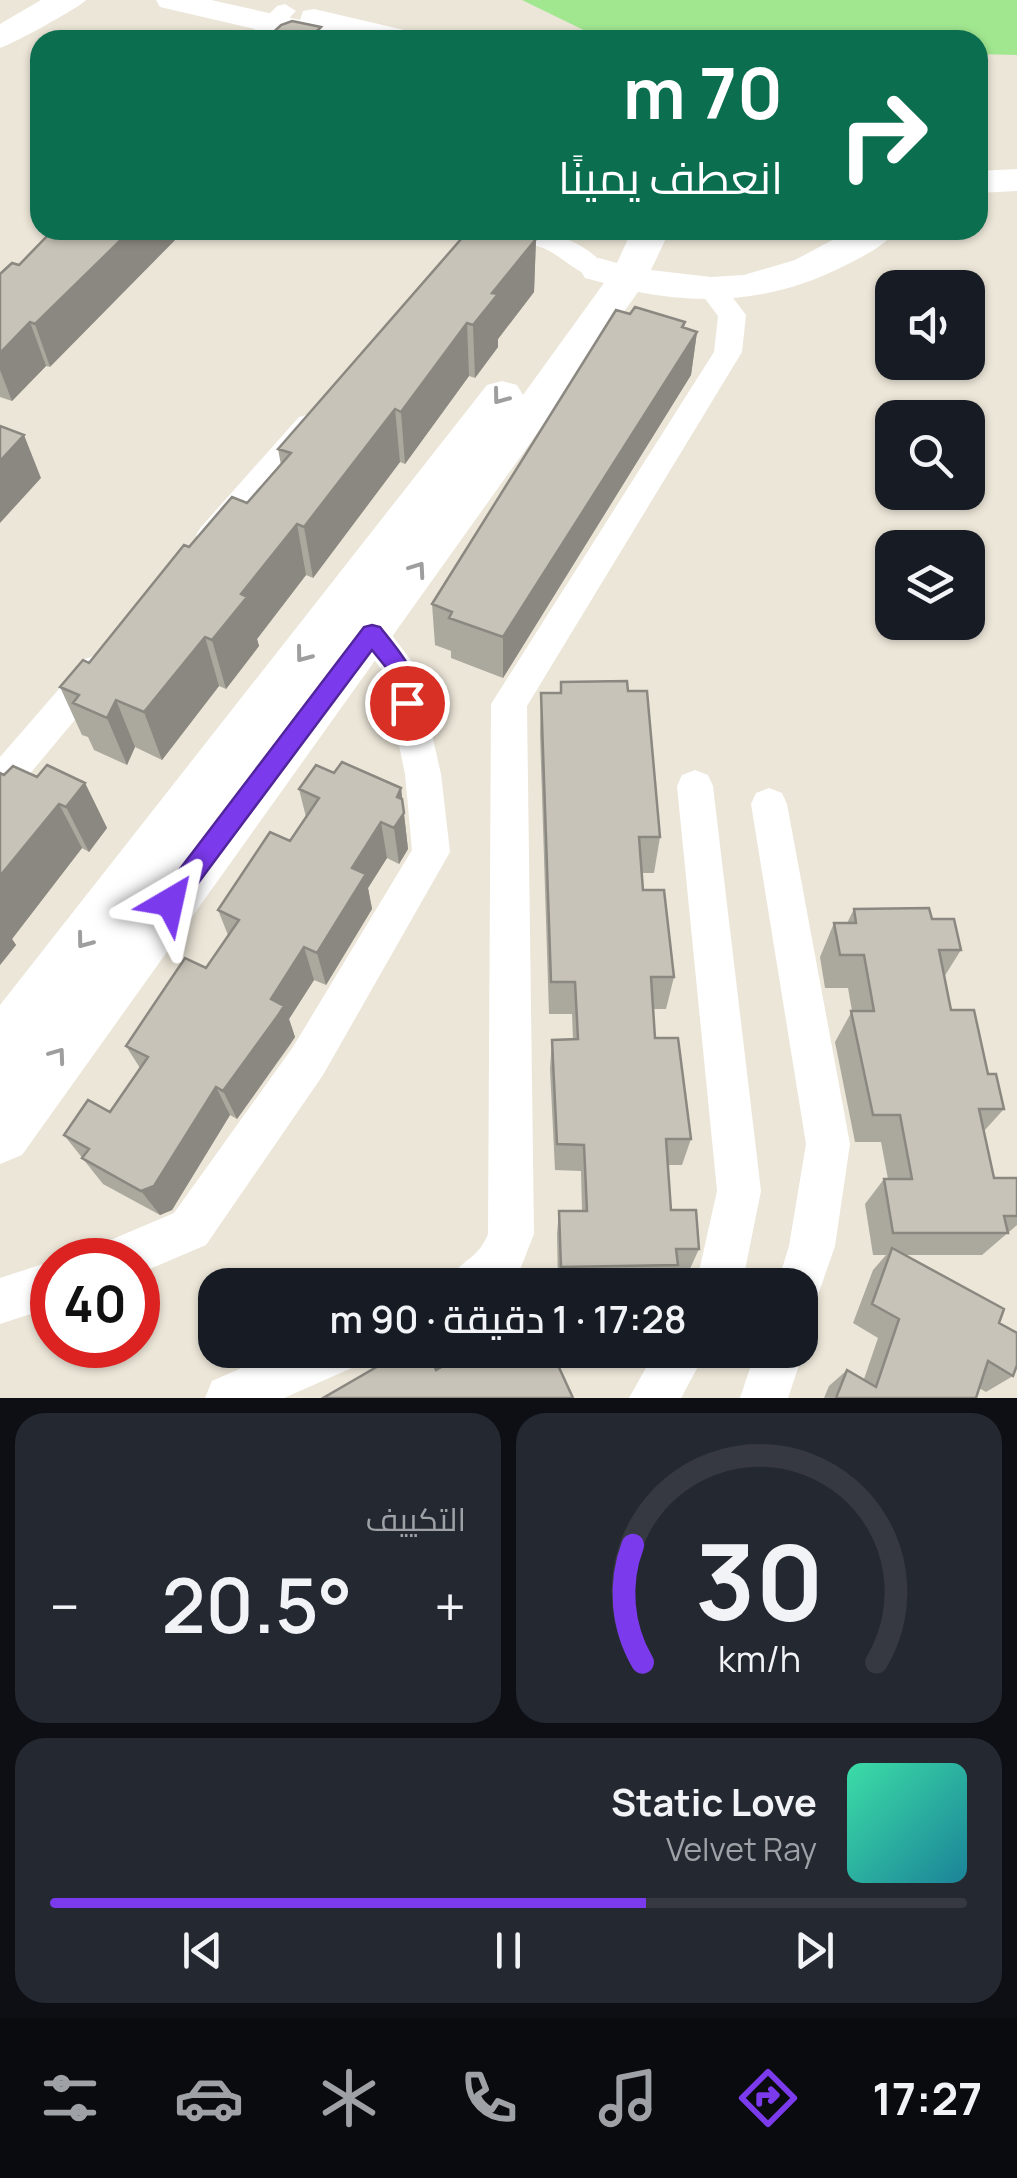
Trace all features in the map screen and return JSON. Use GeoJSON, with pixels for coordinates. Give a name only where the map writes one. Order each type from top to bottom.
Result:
{"type":"FeatureCollection","features":[{"type":"Feature","properties":{"kind":"street"},"geometry":{"type":"LineString","coordinates":[[0,21],[36,0]]}},
{"type":"Feature","properties":{"kind":"street"},"geometry":{"type":"LineString","coordinates":[[0,38],[48,8],[71,0]]}},
{"type":"Feature","properties":{"kind":"street"},"geometry":{"type":"LineString","coordinates":[[171,0],[271,25],[316,30]]}},
{"type":"Feature","properties":{"kind":"street"},"geometry":{"type":"LineString","coordinates":[[236,0],[271,25]]}},
{"type":"Feature","properties":{"kind":"street"},"geometry":{"type":"LineString","coordinates":[[988,181],[1017,180]]}},
{"type":"Feature","properties":{"kind":"street"},"geometry":{"type":"LineString","coordinates":[[466,263],[495,244],[512,240]]}},
{"type":"Feature","properties":{"kind":"street"},"geometry":{"type":"LineString","coordinates":[[549,240],[714,292],[780,282],[858,240]]}},
{"type":"Feature","properties":{"kind":"street"},"geometry":{"type":"LineString","coordinates":[[0,1052],[562,316],[611,259],[637,240]]}},
{"type":"Feature","properties":{"kind":"street"},"geometry":{"type":"LineString","coordinates":[[0,1133],[372,634],[540,396],[606,312],[611,259]]}},
{"type":"Feature","properties":{"kind":"street"},"geometry":{"type":"LineString","coordinates":[[498,1268],[511,1234],[509,704],[728,352],[732,315],[714,292]]}},
{"type":"Feature","properties":{"kind":"street"},"geometry":{"type":"LineString","coordinates":[[196,552],[324,409]]}},
{"type":"Feature","properties":{"kind":"street"},"geometry":{"type":"LineString","coordinates":[[160,1242],[190,1229],[308,1062],[431,852],[423,774],[400,668],[372,634]]}},
{"type":"Feature","properties":{"kind":"street"},"geometry":{"type":"LineString","coordinates":[[0,782],[110,653]]}},
{"type":"Feature","properties":{"kind":"street"},"geometry":{"type":"LineString","coordinates":[[695,786],[740,1191],[723,1268]]}},
{"type":"Feature","properties":{"kind":"street"},"geometry":{"type":"LineString","coordinates":[[769,804],[828,1144],[805,1268]]}},
{"type":"Feature","properties":{"kind":"street"},"geometry":{"type":"LineString","coordinates":[[0,1301],[30,1291]]}},
{"type":"Feature","properties":{"kind":"street"},"geometry":{"type":"LineString","coordinates":[[229,1398],[296,1368]]}},
{"type":"Feature","properties":{"kind":"street"},"geometry":{"type":"LineString","coordinates":[[653,1398],[671,1368]]}},
{"type":"Feature","properties":{"kind":"street"},"geometry":{"type":"LineString","coordinates":[[764,1398],[774,1368]]}},
{"type":"Feature","properties":{"kind":"green space"},"geometry":{"type":"Polygon","coordinates":[[[522,0],[1017,0],[1017,55],[988,54],[988,30],[584,30],[522,0]]]}},
{"type":"Feature","properties":{"kind":"building"},"geometry":{"type":"Polygon","coordinates":[[[292,21],[321,27],[276,30],[292,21]]]}},
{"type":"Feature","properties":{"kind":"building"},"geometry":{"type":"Polygon","coordinates":[[[43,240],[121,240],[0,353],[0,274],[12,263],[19,265],[43,240]]]}},
{"type":"Feature","properties":{"kind":"building"},"geometry":{"type":"Polygon","coordinates":[[[460,240],[535,240],[492,293],[498,294],[473,325],[467,323],[401,412],[395,409],[304,527],[297,524],[241,594],[247,597],[212,640],[205,637],[144,712],[116,700],[107,718],[73,703],[79,695],[60,687],[83,660],[89,663],[184,545],[189,547],[232,497],[247,503],[291,453],[278,449],[460,240]]]}},
{"type":"Feature","properties":{"kind":"building"},"geometry":{"type":"Polygon","coordinates":[[[635,307],[685,322],[682,327],[697,332],[503,637],[449,618],[452,612],[432,604],[616,310],[630,314],[635,307]]]}},
{"type":"Feature","properties":{"kind":"building"},"geometry":{"type":"Polygon","coordinates":[[[0,426],[24,435],[0,461],[0,426]]]}},
{"type":"Feature","properties":{"kind":"building"},"geometry":{"type":"Polygon","coordinates":[[[627,681],[628,691],[647,691],[660,837],[639,837],[643,890],[664,890],[674,977],[651,977],[655,1038],[678,1038],[691,1139],[666,1139],[671,1210],[696,1210],[699,1249],[676,1249],[678,1265],[561,1267],[559,1211],[587,1211],[584,1145],[557,1144],[552,1040],[578,1039],[575,982],[551,982],[541,693],[561,693],[561,682],[627,681]]]}},
{"type":"Feature","properties":{"kind":"building"},"geometry":{"type":"Polygon","coordinates":[[[342,762],[401,788],[397,797],[402,799],[404,813],[394,828],[381,822],[352,868],[366,874],[317,953],[304,947],[271,999],[284,1006],[279,1014],[223,1091],[216,1087],[154,1186],[141,1191],[82,1158],[89,1149],[64,1135],[88,1100],[110,1112],[148,1057],[126,1046],[185,958],[206,968],[239,920],[218,910],[270,832],[290,841],[319,798],[299,789],[316,765],[334,773],[342,762]]]}},
{"type":"Feature","properties":{"kind":"building"},"geometry":{"type":"Polygon","coordinates":[[[47,765],[85,783],[66,807],[59,804],[0,876],[0,773],[4,775],[13,766],[37,777],[47,765]]]}},
{"type":"Feature","properties":{"kind":"building"},"geometry":{"type":"Polygon","coordinates":[[[929,908],[932,919],[954,919],[961,950],[939,950],[951,1010],[974,1010],[988,1074],[996,1074],[1004,1109],[979,1109],[994,1178],[1017,1178],[1017,1216],[1004,1216],[1008,1233],[893,1233],[884,1179],[912,1179],[900,1115],[873,1115],[851,1011],[874,1011],[864,955],[840,955],[834,923],[856,923],[854,909],[929,908]]]}},
{"type":"Feature","properties":{"kind":"building"},"geometry":{"type":"Polygon","coordinates":[[[892,1248],[1004,1309],[999,1323],[1017,1333],[1013,1376],[988,1361],[976,1398],[836,1398],[847,1370],[876,1387],[899,1319],[872,1304],[892,1248]]]}},
{"type":"Feature","properties":{"kind":"building"},"geometry":{"type":"Polygon","coordinates":[[[375,1368],[559,1368],[573,1398],[323,1398],[375,1368]]]}},
{"type":"Feature","properties":{"kind":"route"},"geometry":{"type":"LineString","coordinates":[[170,902],[372,634],[400,668],[407,703]]}}]}
